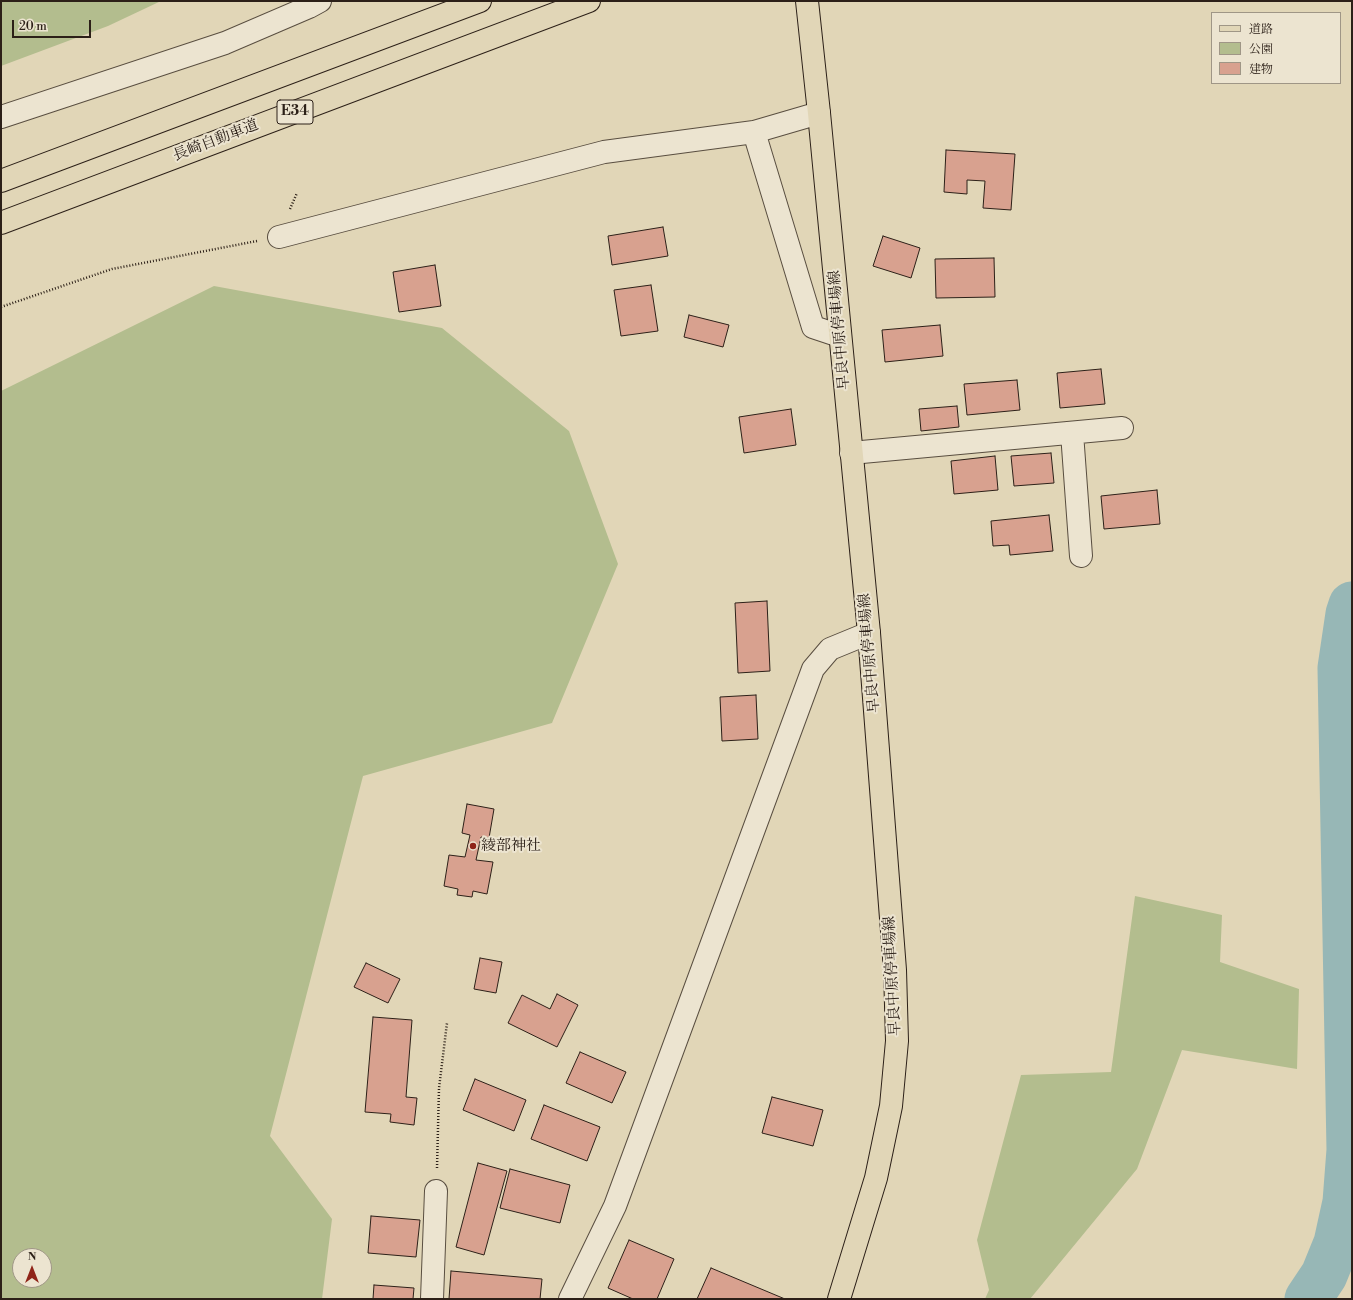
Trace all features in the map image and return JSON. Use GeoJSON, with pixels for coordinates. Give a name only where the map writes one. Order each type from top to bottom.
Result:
{"type":"FeatureCollection","features":[{"type":"Feature","properties":{"kind":"main road","name":"E34"},"geometry":{"type":"LineString","coordinates":[[1,181],[480,1]]}},
{"type":"Feature","properties":{"kind":"main road","name":"長崎自動車道"},"geometry":{"type":"LineString","coordinates":[[1,223],[589,1]]}},
{"type":"Feature","properties":{"kind":"main road","name":"早良中原停車場線"},"geometry":{"type":"LineString","coordinates":[[807,1],[868,633],[895,970],[897,1041],[891,1106],[876,1178],[839,1299]]}},
{"type":"Feature","properties":{"kind":"street"},"geometry":{"type":"LineString","coordinates":[[1,117],[226,43],[309,8],[320,1]]}},
{"type":"Feature","properties":{"kind":"street"},"geometry":{"type":"LineString","coordinates":[[279,237],[604,152],[754,132],[819,113]]}},
{"type":"Feature","properties":{"kind":"street"},"geometry":{"type":"LineString","coordinates":[[754,132],[813,327],[840,336]]}},
{"type":"Feature","properties":{"kind":"street"},"geometry":{"type":"LineString","coordinates":[[851,453],[1122,428]]}},
{"type":"Feature","properties":{"kind":"street"},"geometry":{"type":"LineString","coordinates":[[1072,433],[1081,556]]}},
{"type":"Feature","properties":{"kind":"street"},"geometry":{"type":"LineString","coordinates":[[570,1299],[615,1206],[813,669],[830,649],[868,633]]}},
{"type":"Feature","properties":{"kind":"street"},"geometry":{"type":"LineString","coordinates":[[432,1299],[436,1191]]}},
{"type":"Feature","properties":{"kind":"path"},"geometry":{"type":"LineString","coordinates":[[1,307],[112,269],[279,237],[297,193]]}},
{"type":"Feature","properties":{"kind":"path"},"geometry":{"type":"LineString","coordinates":[[436,1191],[439,1088],[447,1022]]}},
{"type":"Feature","properties":{"kind":"green space"},"geometry":{"type":"Polygon","coordinates":[[[1,1],[161,1],[108,26],[1,66],[1,1]]]}},
{"type":"Feature","properties":{"kind":"green space"},"geometry":{"type":"Polygon","coordinates":[[[214,286],[442,328],[569,431],[618,564],[552,723],[363,776],[270,1136],[332,1219],[322,1299],[1,1299],[1,391],[214,286]]]}},
{"type":"Feature","properties":{"kind":"green space"},"geometry":{"type":"Polygon","coordinates":[[[1135,896],[1222,915],[1220,962],[1299,989],[1297,1069],[1182,1050],[1137,1169],[1030,1299],[985,1299],[989,1290],[977,1240],[1021,1075],[1111,1072],[1135,896]]]}},
{"type":"Feature","properties":{"kind":"building"},"geometry":{"type":"Polygon","coordinates":[[[946,150],[1015,154],[1011,210],[983,208],[985,181],[967,180],[967,194],[944,192],[946,150]]]}},
{"type":"Feature","properties":{"kind":"building"},"geometry":{"type":"Polygon","coordinates":[[[663,227],[668,256],[612,265],[608,236],[663,227]]]}},
{"type":"Feature","properties":{"kind":"building"},"geometry":{"type":"Polygon","coordinates":[[[883,236],[920,248],[911,278],[873,266],[883,236]]]}},
{"type":"Feature","properties":{"kind":"building"},"geometry":{"type":"Polygon","coordinates":[[[994,258],[995,297],[936,298],[935,259],[994,258]]]}},
{"type":"Feature","properties":{"kind":"building"},"geometry":{"type":"Polygon","coordinates":[[[435,265],[441,306],[399,312],[393,272],[435,265]]]}},
{"type":"Feature","properties":{"kind":"building"},"geometry":{"type":"Polygon","coordinates":[[[651,285],[658,331],[621,336],[614,290],[651,285]]]}},
{"type":"Feature","properties":{"kind":"building"},"geometry":{"type":"Polygon","coordinates":[[[689,315],[729,325],[723,347],[684,337],[689,315]]]}},
{"type":"Feature","properties":{"kind":"building"},"geometry":{"type":"Polygon","coordinates":[[[940,325],[943,356],[885,362],[882,330],[940,325]]]}},
{"type":"Feature","properties":{"kind":"building"},"geometry":{"type":"Polygon","coordinates":[[[1101,369],[1105,404],[1060,408],[1057,373],[1101,369]]]}},
{"type":"Feature","properties":{"kind":"building"},"geometry":{"type":"Polygon","coordinates":[[[1017,380],[1020,410],[967,415],[964,384],[1017,380]]]}},
{"type":"Feature","properties":{"kind":"building"},"geometry":{"type":"Polygon","coordinates":[[[957,406],[959,427],[921,431],[919,409],[957,406]]]}},
{"type":"Feature","properties":{"kind":"building"},"geometry":{"type":"Polygon","coordinates":[[[791,409],[796,445],[744,453],[739,417],[791,409]]]}},
{"type":"Feature","properties":{"kind":"building"},"geometry":{"type":"Polygon","coordinates":[[[1051,453],[1054,483],[1014,486],[1011,456],[1051,453]]]}},
{"type":"Feature","properties":{"kind":"building"},"geometry":{"type":"Polygon","coordinates":[[[995,456],[998,490],[954,494],[951,461],[995,456]]]}},
{"type":"Feature","properties":{"kind":"building"},"geometry":{"type":"Polygon","coordinates":[[[1157,490],[1160,524],[1104,529],[1101,496],[1157,490]]]}},
{"type":"Feature","properties":{"kind":"building"},"geometry":{"type":"Polygon","coordinates":[[[1049,515],[1053,551],[1010,555],[1009,545],[993,546],[991,521],[1049,515]]]}},
{"type":"Feature","properties":{"kind":"building"},"geometry":{"type":"Polygon","coordinates":[[[767,601],[770,671],[738,673],[735,603],[767,601]]]}},
{"type":"Feature","properties":{"kind":"building"},"geometry":{"type":"Polygon","coordinates":[[[756,695],[758,739],[722,741],[720,697],[756,695]]]}},
{"type":"Feature","properties":{"kind":"building","name":"綾部神社"},"geometry":{"type":"Polygon","coordinates":[[[467,804],[494,809],[489,838],[481,837],[476,860],[493,862],[487,894],[473,891],[472,897],[457,895],[458,889],[444,886],[449,855],[465,857],[470,835],[462,833],[467,804]]]}},
{"type":"Feature","properties":{"kind":"building"},"geometry":{"type":"Polygon","coordinates":[[[480,958],[502,962],[496,993],[474,989],[480,958]]]}},
{"type":"Feature","properties":{"kind":"building"},"geometry":{"type":"Polygon","coordinates":[[[366,963],[400,979],[388,1003],[354,987],[366,963]]]}},
{"type":"Feature","properties":{"kind":"building"},"geometry":{"type":"Polygon","coordinates":[[[557,994],[578,1005],[557,1047],[508,1023],[522,995],[550,1009],[557,994]]]}},
{"type":"Feature","properties":{"kind":"building"},"geometry":{"type":"Polygon","coordinates":[[[373,1017],[412,1020],[406,1097],[417,1098],[414,1125],[390,1122],[391,1114],[365,1112],[373,1017]]]}},
{"type":"Feature","properties":{"kind":"building"},"geometry":{"type":"Polygon","coordinates":[[[580,1052],[626,1072],[612,1103],[566,1083],[580,1052]]]}},
{"type":"Feature","properties":{"kind":"building"},"geometry":{"type":"Polygon","coordinates":[[[475,1079],[526,1100],[514,1131],[463,1110],[475,1079]]]}},
{"type":"Feature","properties":{"kind":"building"},"geometry":{"type":"Polygon","coordinates":[[[772,1097],[823,1110],[813,1146],[762,1133],[772,1097]]]}},
{"type":"Feature","properties":{"kind":"building"},"geometry":{"type":"Polygon","coordinates":[[[544,1105],[600,1127],[587,1161],[531,1139],[544,1105]]]}},
{"type":"Feature","properties":{"kind":"building"},"geometry":{"type":"Polygon","coordinates":[[[478,1163],[507,1171],[484,1255],[456,1247],[478,1163]]]}},
{"type":"Feature","properties":{"kind":"building"},"geometry":{"type":"Polygon","coordinates":[[[510,1169],[570,1185],[560,1223],[500,1208],[510,1169]]]}},
{"type":"Feature","properties":{"kind":"building"},"geometry":{"type":"Polygon","coordinates":[[[371,1216],[420,1220],[416,1257],[368,1253],[371,1216]]]}},
{"type":"Feature","properties":{"kind":"building"},"geometry":{"type":"Polygon","coordinates":[[[629,1240],[674,1259],[657,1299],[633,1299],[608,1288],[629,1240]]]}},
{"type":"Feature","properties":{"kind":"building"},"geometry":{"type":"Polygon","coordinates":[[[711,1268],[785,1299],[697,1299],[711,1268]]]}},
{"type":"Feature","properties":{"kind":"building"},"geometry":{"type":"Polygon","coordinates":[[[451,1271],[542,1279],[540,1299],[449,1299],[451,1271]]]}},
{"type":"Feature","properties":{"kind":"building"},"geometry":{"type":"Polygon","coordinates":[[[374,1285],[414,1288],[413,1299],[373,1299],[374,1285]]]}},
{"type":"Feature","properties":{"kind":"waterway"},"geometry":{"type":"LineString","coordinates":[[1308,1299],[1324,1275],[1337,1243],[1346,1202],[1350,1150],[1341,668],[1349,614],[1352,605]]}},
{"type":"Feature","properties":{"kind":"place","name":"綾部神社"},"geometry":{"type":"Point","coordinates":[473,846]}}]}
